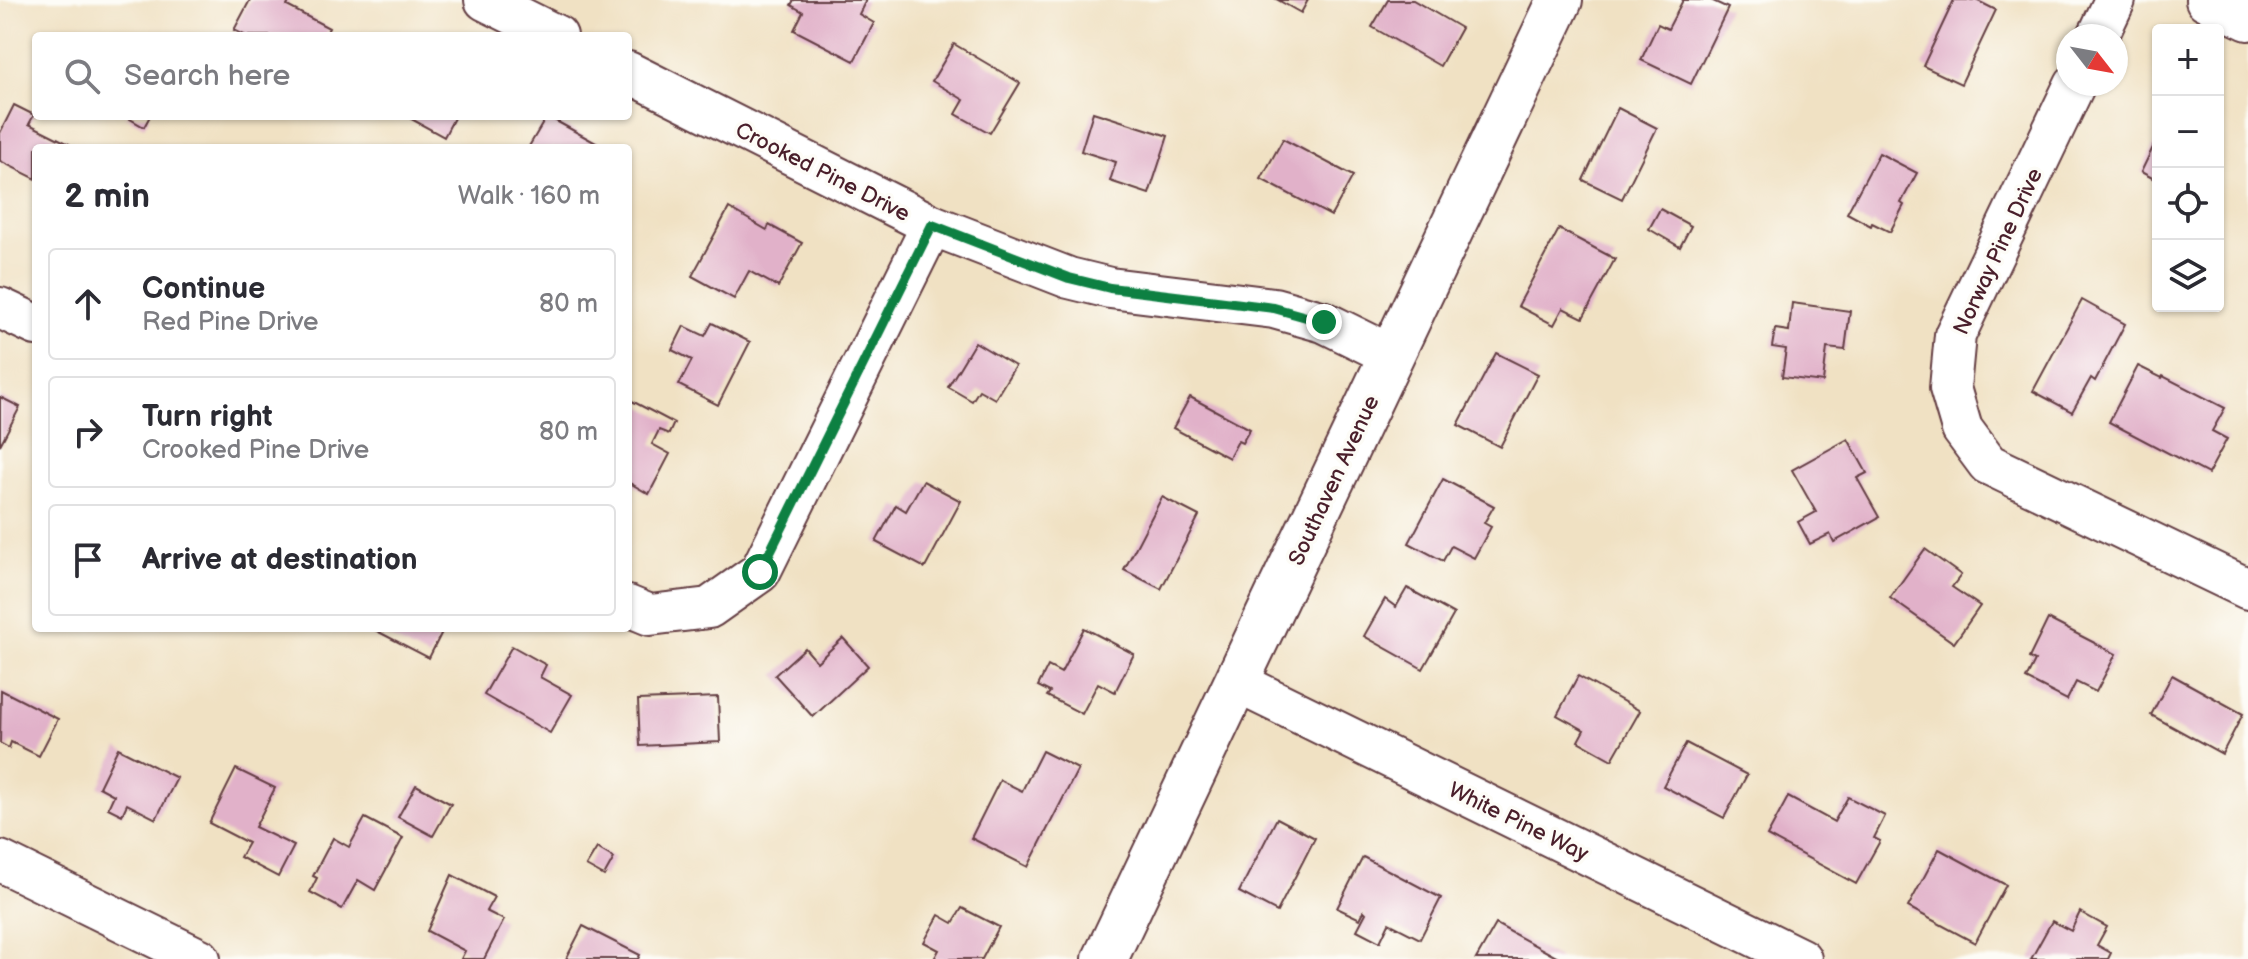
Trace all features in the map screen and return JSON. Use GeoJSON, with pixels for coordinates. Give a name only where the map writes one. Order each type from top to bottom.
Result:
{"type":"FeatureCollection","features":[{"type":"Feature","properties":{"kind":"street"},"geometry":{"type":"LineString","coordinates":[[485,0],[549,32]]}},
{"type":"Feature","properties":{"kind":"street","name":"Southaven Avenue"},"geometry":{"type":"LineString","coordinates":[[1105,959],[1560,0]]}},
{"type":"Feature","properties":{"kind":"street"},"geometry":{"type":"LineString","coordinates":[[2104,24],[2115,0]]}},
{"type":"Feature","properties":{"kind":"street"},"geometry":{"type":"LineString","coordinates":[[2206,0],[2248,20]]}},
{"type":"Feature","properties":{"kind":"street","name":"Crooked Pine Drive"},"geometry":{"type":"LineString","coordinates":[[632,74],[932,225],[1083,282],[1274,308],[1324,322],[1391,355]]}},
{"type":"Feature","properties":{"kind":"street","name":"Norway Pine Drive"},"geometry":{"type":"LineString","coordinates":[[2069,96],[1955,335],[1950,388],[1962,429],[1988,464],[2248,589]]}},
{"type":"Feature","properties":{"kind":"street"},"geometry":{"type":"LineString","coordinates":[[632,608],[650,615],[709,608],[760,572],[932,225]]}},
{"type":"Feature","properties":{"kind":"street"},"geometry":{"type":"LineString","coordinates":[[0,308],[32,323]]}},
{"type":"Feature","properties":{"kind":"street","name":"White Pine Way"},"geometry":{"type":"LineString","coordinates":[[1238,683],[1801,959]]}},
{"type":"Feature","properties":{"kind":"street"},"geometry":{"type":"LineString","coordinates":[[0,861],[200,959]]}},
{"type":"Feature","properties":{"kind":"building"},"geometry":{"type":"Polygon","coordinates":[[[250,0],[290,0],[287,6],[329,28],[327,32],[234,30],[250,0]]]}},
{"type":"Feature","properties":{"kind":"building"},"geometry":{"type":"Polygon","coordinates":[[[794,0],[866,0],[859,14],[874,23],[854,61],[794,30],[803,12],[791,5],[794,0]]]}},
{"type":"Feature","properties":{"kind":"building"},"geometry":{"type":"Polygon","coordinates":[[[1278,0],[1308,0],[1301,13],[1278,0]]]}},
{"type":"Feature","properties":{"kind":"building"},"geometry":{"type":"Polygon","coordinates":[[[1388,0],[1413,0],[1461,28],[1440,66],[1372,27],[1388,0]]]}},
{"type":"Feature","properties":{"kind":"building"},"geometry":{"type":"Polygon","coordinates":[[[1683,0],[1711,0],[1728,8],[1691,84],[1641,60],[1658,24],[1668,29],[1683,0]]]}},
{"type":"Feature","properties":{"kind":"building"},"geometry":{"type":"Polygon","coordinates":[[[1954,0],[1976,0],[1996,10],[1961,84],[1923,66],[1954,0]]]}},
{"type":"Feature","properties":{"kind":"building"},"geometry":{"type":"Polygon","coordinates":[[[954,44],[1020,83],[990,133],[956,114],[964,100],[932,81],[954,44]]]}},
{"type":"Feature","properties":{"kind":"building"},"geometry":{"type":"Polygon","coordinates":[[[14,105],[32,114],[29,124],[69,144],[32,144],[32,177],[0,161],[0,133],[14,105]]]}},
{"type":"Feature","properties":{"kind":"building"},"geometry":{"type":"Polygon","coordinates":[[[1618,108],[1657,128],[1622,199],[1583,180],[1618,108]]]}},
{"type":"Feature","properties":{"kind":"building"},"geometry":{"type":"Polygon","coordinates":[[[1093,112],[1168,136],[1149,194],[1110,181],[1116,162],[1081,151],[1093,112]]]}},
{"type":"Feature","properties":{"kind":"building"},"geometry":{"type":"Polygon","coordinates":[[[132,120],[148,120],[144,127],[132,120]]]}},
{"type":"Feature","properties":{"kind":"building"},"geometry":{"type":"Polygon","coordinates":[[[413,120],[453,120],[444,137],[413,120]]]}},
{"type":"Feature","properties":{"kind":"building"},"geometry":{"type":"Polygon","coordinates":[[[545,120],[554,120],[598,144],[530,144],[545,120]]]}},
{"type":"Feature","properties":{"kind":"building"},"geometry":{"type":"Polygon","coordinates":[[[1283,139],[1353,176],[1331,216],[1261,179],[1283,139]]]}},
{"type":"Feature","properties":{"kind":"building"},"geometry":{"type":"Polygon","coordinates":[[[2152,149],[2152,178],[2141,172],[2152,149]]]}},
{"type":"Feature","properties":{"kind":"building"},"geometry":{"type":"Polygon","coordinates":[[[1879,153],[1917,173],[1890,232],[1847,213],[1879,153]]]}},
{"type":"Feature","properties":{"kind":"building"},"geometry":{"type":"Polygon","coordinates":[[[729,208],[767,230],[769,225],[802,243],[778,287],[749,271],[734,299],[692,276],[729,208]]]}},
{"type":"Feature","properties":{"kind":"building"},"geometry":{"type":"Polygon","coordinates":[[[1660,209],[1691,226],[1680,247],[1649,229],[1660,209]]]}},
{"type":"Feature","properties":{"kind":"building"},"geometry":{"type":"Polygon","coordinates":[[[1559,229],[1615,259],[1583,318],[1563,308],[1554,325],[1518,306],[1559,229]]]}},
{"type":"Feature","properties":{"kind":"building"},"geometry":{"type":"Polygon","coordinates":[[[2082,300],[2125,324],[2095,381],[2091,378],[2072,412],[2033,391],[2082,300]]]}},
{"type":"Feature","properties":{"kind":"building"},"geometry":{"type":"Polygon","coordinates":[[[1792,303],[1850,311],[1845,350],[1827,348],[1823,382],[1782,377],[1786,349],[1772,347],[1775,329],[1789,331],[1792,303]]]}},
{"type":"Feature","properties":{"kind":"building"},"geometry":{"type":"Polygon","coordinates":[[[712,323],[750,342],[718,405],[679,385],[692,360],[672,350],[684,326],[705,336],[712,323]]]}},
{"type":"Feature","properties":{"kind":"building"},"geometry":{"type":"Polygon","coordinates":[[[975,342],[1015,366],[995,399],[979,390],[972,401],[948,387],[975,342]]]}},
{"type":"Feature","properties":{"kind":"building"},"geometry":{"type":"Polygon","coordinates":[[[1496,353],[1538,374],[1500,447],[1458,425],[1496,353]]]}},
{"type":"Feature","properties":{"kind":"building"},"geometry":{"type":"Polygon","coordinates":[[[2138,366],[2225,408],[2212,431],[2227,439],[2208,474],[2109,422],[2138,366]]]}},
{"type":"Feature","properties":{"kind":"building"},"geometry":{"type":"Polygon","coordinates":[[[0,397],[20,407],[0,445],[0,397]]]}},
{"type":"Feature","properties":{"kind":"building"},"geometry":{"type":"Polygon","coordinates":[[[1190,397],[1250,429],[1242,443],[1238,441],[1229,458],[1173,428],[1190,397]]]}},
{"type":"Feature","properties":{"kind":"building"},"geometry":{"type":"Polygon","coordinates":[[[632,401],[674,423],[669,434],[659,430],[652,444],[670,454],[649,494],[632,484],[632,401]]]}},
{"type":"Feature","properties":{"kind":"building"},"geometry":{"type":"Polygon","coordinates":[[[1848,439],[1867,473],[1857,478],[1879,517],[1834,542],[1830,534],[1810,544],[1798,522],[1816,512],[1792,470],[1848,439]]]}},
{"type":"Feature","properties":{"kind":"building"},"geometry":{"type":"Polygon","coordinates":[[[1443,479],[1494,506],[1484,523],[1491,527],[1474,558],[1451,546],[1443,561],[1409,543],[1443,479]]]}},
{"type":"Feature","properties":{"kind":"building"},"geometry":{"type":"Polygon","coordinates":[[[923,481],[961,501],[925,568],[876,542],[896,505],[906,511],[923,481]]]}},
{"type":"Feature","properties":{"kind":"building"},"geometry":{"type":"Polygon","coordinates":[[[1162,497],[1199,516],[1161,589],[1124,570],[1162,497]]]}},
{"type":"Feature","properties":{"kind":"building"},"geometry":{"type":"Polygon","coordinates":[[[1925,549],[1961,575],[1952,587],[1980,606],[1954,643],[1890,598],[1925,549]]]}},
{"type":"Feature","properties":{"kind":"building"},"geometry":{"type":"Polygon","coordinates":[[[1407,588],[1454,614],[1423,669],[1364,636],[1385,599],[1396,607],[1407,588]]]}},
{"type":"Feature","properties":{"kind":"building"},"geometry":{"type":"Polygon","coordinates":[[[2048,619],[2116,654],[2096,692],[2076,682],[2067,700],[2026,679],[2035,661],[2029,658],[2048,619]]]}},
{"type":"Feature","properties":{"kind":"building"},"geometry":{"type":"Polygon","coordinates":[[[1084,628],[1134,654],[1115,692],[1098,683],[1082,714],[1047,696],[1050,692],[1038,686],[1048,666],[1061,673],[1084,628]]]}},
{"type":"Feature","properties":{"kind":"building"},"geometry":{"type":"Polygon","coordinates":[[[379,632],[442,632],[429,658],[379,632]]]}},
{"type":"Feature","properties":{"kind":"building"},"geometry":{"type":"Polygon","coordinates":[[[843,638],[868,666],[813,717],[775,675],[805,648],[817,662],[843,638]]]}},
{"type":"Feature","properties":{"kind":"building"},"geometry":{"type":"Polygon","coordinates":[[[512,646],[546,665],[540,677],[572,695],[550,733],[484,695],[512,646]]]}},
{"type":"Feature","properties":{"kind":"building"},"geometry":{"type":"Polygon","coordinates":[[[2172,675],[2243,714],[2222,754],[2151,715],[2172,675]]]}},
{"type":"Feature","properties":{"kind":"building"},"geometry":{"type":"Polygon","coordinates":[[[1578,676],[1640,711],[1612,760],[1578,741],[1584,730],[1557,715],[1578,676]]]}},
{"type":"Feature","properties":{"kind":"building"},"geometry":{"type":"Polygon","coordinates":[[[1,690],[58,719],[39,756],[11,742],[9,748],[0,743],[1,690]]]}},
{"type":"Feature","properties":{"kind":"building"},"geometry":{"type":"Polygon","coordinates":[[[718,697],[720,742],[640,746],[638,700],[718,697]]]}},
{"type":"Feature","properties":{"kind":"building"},"geometry":{"type":"Polygon","coordinates":[[[1686,743],[1747,775],[1724,818],[1663,786],[1686,743]]]}},
{"type":"Feature","properties":{"kind":"building"},"geometry":{"type":"Polygon","coordinates":[[[118,748],[177,778],[156,819],[127,804],[122,815],[108,808],[114,795],[99,787],[118,748]]]}},
{"type":"Feature","properties":{"kind":"building"},"geometry":{"type":"Polygon","coordinates":[[[1042,751],[1078,769],[1028,867],[971,838],[1000,780],[1022,791],[1042,751]]]}},
{"type":"Feature","properties":{"kind":"building"},"geometry":{"type":"Polygon","coordinates":[[[236,769],[275,788],[255,827],[294,846],[278,877],[240,857],[248,843],[209,823],[236,769]]]}},
{"type":"Feature","properties":{"kind":"building"},"geometry":{"type":"Polygon","coordinates":[[[416,785],[451,804],[433,836],[398,817],[416,785]]]}},
{"type":"Feature","properties":{"kind":"building"},"geometry":{"type":"Polygon","coordinates":[[[1788,797],[1834,822],[1848,797],[1885,816],[1874,838],[1880,841],[1856,884],[1767,836],[1788,797]]]}},
{"type":"Feature","properties":{"kind":"building"},"geometry":{"type":"Polygon","coordinates":[[[365,818],[403,838],[375,890],[358,880],[342,909],[310,892],[317,878],[313,876],[333,838],[349,847],[365,818]]]}},
{"type":"Feature","properties":{"kind":"building"},"geometry":{"type":"Polygon","coordinates":[[[1277,818],[1315,838],[1277,912],[1239,892],[1277,818]]]}},
{"type":"Feature","properties":{"kind":"building"},"geometry":{"type":"Polygon","coordinates":[[[597,848],[614,858],[604,876],[586,866],[597,848]]]}},
{"type":"Feature","properties":{"kind":"building"},"geometry":{"type":"Polygon","coordinates":[[[1939,849],[2006,885],[1975,943],[1908,907],[1939,849]]]}},
{"type":"Feature","properties":{"kind":"building"},"geometry":{"type":"Polygon","coordinates":[[[1363,857],[1441,898],[1420,939],[1389,923],[1380,942],[1357,930],[1366,913],[1364,911],[1360,919],[1337,908],[1363,857]]]}},
{"type":"Feature","properties":{"kind":"building"},"geometry":{"type":"Polygon","coordinates":[[[452,875],[494,897],[486,911],[504,920],[484,959],[461,959],[465,951],[427,931],[452,875]]]}},
{"type":"Feature","properties":{"kind":"building"},"geometry":{"type":"Polygon","coordinates":[[[962,908],[999,927],[982,959],[934,959],[939,950],[924,942],[939,915],[953,923],[962,908]]]}},
{"type":"Feature","properties":{"kind":"building"},"geometry":{"type":"Polygon","coordinates":[[[2080,912],[2107,927],[2097,945],[2111,953],[2108,959],[2031,959],[2052,921],[2071,931],[2080,912]]]}},
{"type":"Feature","properties":{"kind":"building"},"geometry":{"type":"Polygon","coordinates":[[[1496,924],[1560,959],[1476,959],[1496,924]]]}},
{"type":"Feature","properties":{"kind":"building"},"geometry":{"type":"Polygon","coordinates":[[[583,926],[640,955],[638,959],[566,959],[583,926]]]}},
{"type":"Feature","properties":{"kind":"route"},"geometry":{"type":"LineString","coordinates":[[760,572],[932,225],[1069,278],[1110,288],[1274,308],[1324,322]]}}]}
